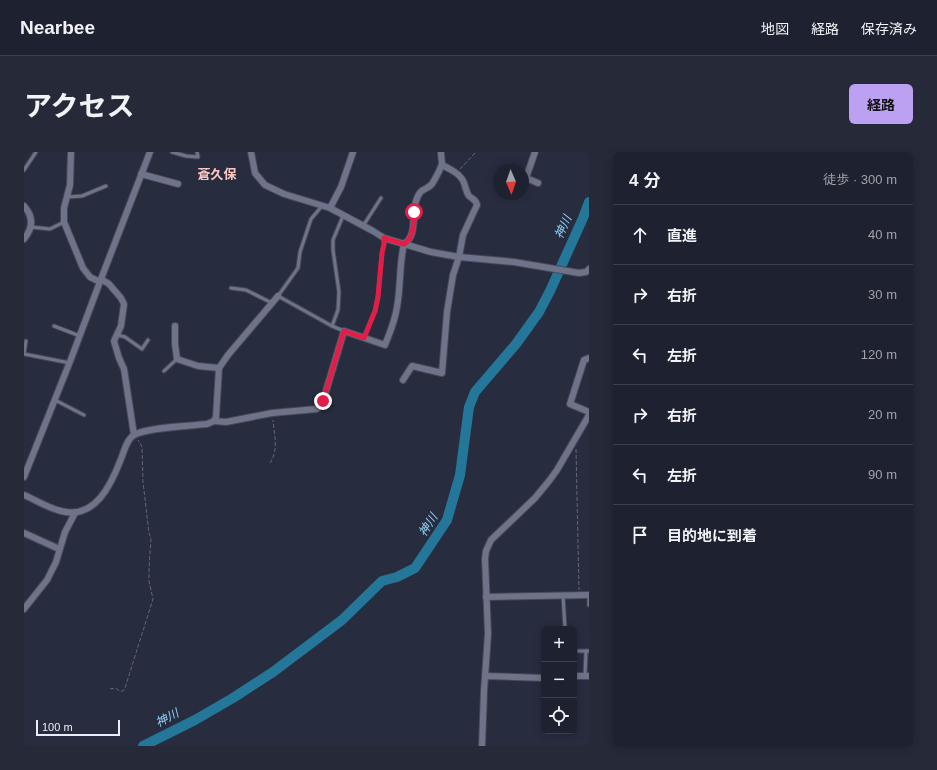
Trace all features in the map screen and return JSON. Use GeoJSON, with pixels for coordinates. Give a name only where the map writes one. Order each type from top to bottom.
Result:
{"type":"FeatureCollection","features":[{"type":"Feature","properties":{"kind":"street"},"geometry":{"type":"LineString","coordinates":[[71,152],[70,185],[64,208],[64,222],[83,268],[90,277],[109,284],[124,304],[121,326],[114,342],[124,369],[134,435]]}},
{"type":"Feature","properties":{"kind":"street"},"geometry":{"type":"LineString","coordinates":[[24,476],[70,363],[100,280],[150,152]]}},
{"type":"Feature","properties":{"kind":"street"},"geometry":{"type":"LineString","coordinates":[[251,152],[255,173],[265,185],[284,194],[330,208],[384,238],[431,252],[460,257],[531,264],[579,273],[586,272],[589,269]]}},
{"type":"Feature","properties":{"kind":"street"},"geometry":{"type":"LineString","coordinates":[[330,208],[341,187],[353,152]]}},
{"type":"Feature","properties":{"kind":"street"},"geometry":{"type":"LineString","coordinates":[[24,495],[60,511],[75,513],[92,507],[106,490],[129,441],[134,435],[156,429],[207,424],[214,421],[226,422],[272,413],[312,409],[321,405],[344,331],[385,345],[394,324],[398,306],[401,256],[404,244],[408,242],[412,235],[414,224],[414,205],[420,191],[431,185],[442,164],[441,152]]}},
{"type":"Feature","properties":{"kind":"street"},"geometry":{"type":"LineString","coordinates":[[535,152],[526,178],[538,183]]}},
{"type":"Feature","properties":{"kind":"street"},"geometry":{"type":"LineString","coordinates":[[403,380],[412,366],[442,373],[450,289],[453,275],[460,257],[463,235],[477,202],[467,193],[464,183],[456,173],[442,164]]}},
{"type":"Feature","properties":{"kind":"street"},"geometry":{"type":"LineString","coordinates":[[141,174],[178,184]]}},
{"type":"Feature","properties":{"kind":"street"},"geometry":{"type":"LineString","coordinates":[[24,206],[30,216],[32,227],[24,239]]}},
{"type":"Feature","properties":{"kind":"street"},"geometry":{"type":"LineString","coordinates":[[214,421],[216,417],[218,368],[278,296]]}},
{"type":"Feature","properties":{"kind":"street"},"geometry":{"type":"LineString","coordinates":[[175,326],[177,359],[198,366],[218,368]]}},
{"type":"Feature","properties":{"kind":"street"},"geometry":{"type":"LineString","coordinates":[[482,746],[488,634],[486,551],[491,540],[542,490],[557,470],[589,414],[570,404],[584,360],[589,358]]}},
{"type":"Feature","properties":{"kind":"street"},"geometry":{"type":"LineString","coordinates":[[24,609],[47,580],[56,562],[65,532],[75,513]]}},
{"type":"Feature","properties":{"kind":"street"},"geometry":{"type":"LineString","coordinates":[[24,533],[59,549]]}},
{"type":"Feature","properties":{"kind":"street"},"geometry":{"type":"LineString","coordinates":[[486,597],[589,595]]}},
{"type":"Feature","properties":{"kind":"street"},"geometry":{"type":"LineString","coordinates":[[485,676],[541,678]]}},
{"type":"Feature","properties":{"kind":"lane"},"geometry":{"type":"LineString","coordinates":[[24,170],[36,152]]}},
{"type":"Feature","properties":{"kind":"lane"},"geometry":{"type":"LineString","coordinates":[[172,152],[186,156],[198,157],[197,152]]}},
{"type":"Feature","properties":{"kind":"lane"},"geometry":{"type":"LineString","coordinates":[[67,197],[82,196],[106,186]]}},
{"type":"Feature","properties":{"kind":"lane"},"geometry":{"type":"LineString","coordinates":[[363,226],[381,198]]}},
{"type":"Feature","properties":{"kind":"lane"},"geometry":{"type":"LineString","coordinates":[[322,206],[311,219],[300,252],[298,268],[278,296],[332,326],[344,331]]}},
{"type":"Feature","properties":{"kind":"lane"},"geometry":{"type":"LineString","coordinates":[[332,326],[338,310],[338,292],[333,240],[343,216]]}},
{"type":"Feature","properties":{"kind":"lane"},"geometry":{"type":"LineString","coordinates":[[32,227],[50,229],[64,222]]}},
{"type":"Feature","properties":{"kind":"lane"},"geometry":{"type":"LineString","coordinates":[[364,338],[375,311],[378,297],[384,238]]}},
{"type":"Feature","properties":{"kind":"lane"},"geometry":{"type":"LineString","coordinates":[[231,288],[246,290],[272,303]]}},
{"type":"Feature","properties":{"kind":"lane"},"geometry":{"type":"LineString","coordinates":[[54,326],[80,336]]}},
{"type":"Feature","properties":{"kind":"lane"},"geometry":{"type":"LineString","coordinates":[[118,335],[125,337],[142,349],[148,340]]}},
{"type":"Feature","properties":{"kind":"lane"},"geometry":{"type":"LineString","coordinates":[[26,340],[24,354],[70,363]]}},
{"type":"Feature","properties":{"kind":"lane"},"geometry":{"type":"LineString","coordinates":[[164,371],[177,359]]}},
{"type":"Feature","properties":{"kind":"lane"},"geometry":{"type":"LineString","coordinates":[[55,400],[84,415]]}},
{"type":"Feature","properties":{"kind":"lane"},"geometry":{"type":"LineString","coordinates":[[564,595],[565,626]]}},
{"type":"Feature","properties":{"kind":"lane"},"geometry":{"type":"LineString","coordinates":[[589,595],[589,605]]}},
{"type":"Feature","properties":{"kind":"lane"},"geometry":{"type":"LineString","coordinates":[[579,651],[588,651],[587,676]]}},
{"type":"Feature","properties":{"kind":"path"},"geometry":{"type":"LineString","coordinates":[[456,173],[476,152]]}},
{"type":"Feature","properties":{"kind":"path"},"geometry":{"type":"LineString","coordinates":[[270,463],[274,458],[275,449],[272,413]]}},
{"type":"Feature","properties":{"kind":"path"},"geometry":{"type":"LineString","coordinates":[[110,689],[115,688],[123,691],[153,599],[149,581],[151,539],[143,482],[142,447],[134,435]]}},
{"type":"Feature","properties":{"kind":"path"},"geometry":{"type":"LineString","coordinates":[[576,438],[579,595]]}},
{"type":"Feature","properties":{"kind":"waterway","name":"神川"},"geometry":{"type":"LineString","coordinates":[[143,746],[195,720],[273,672],[342,620],[382,581],[397,577],[415,568],[447,520],[460,475],[469,407],[475,392],[516,344],[539,312],[550,291],[589,202]]}},
{"type":"Feature","properties":{"kind":"district","name":"蒼久保"},"geometry":{"type":"Point","coordinates":[217,174]}},
{"type":"Feature","properties":{"kind":"route"},"geometry":{"type":"LineString","coordinates":[[323,401],[344,331],[364,338],[375,311],[378,297],[384,238],[404,244],[408,242],[412,235],[414,212]]}}]}
